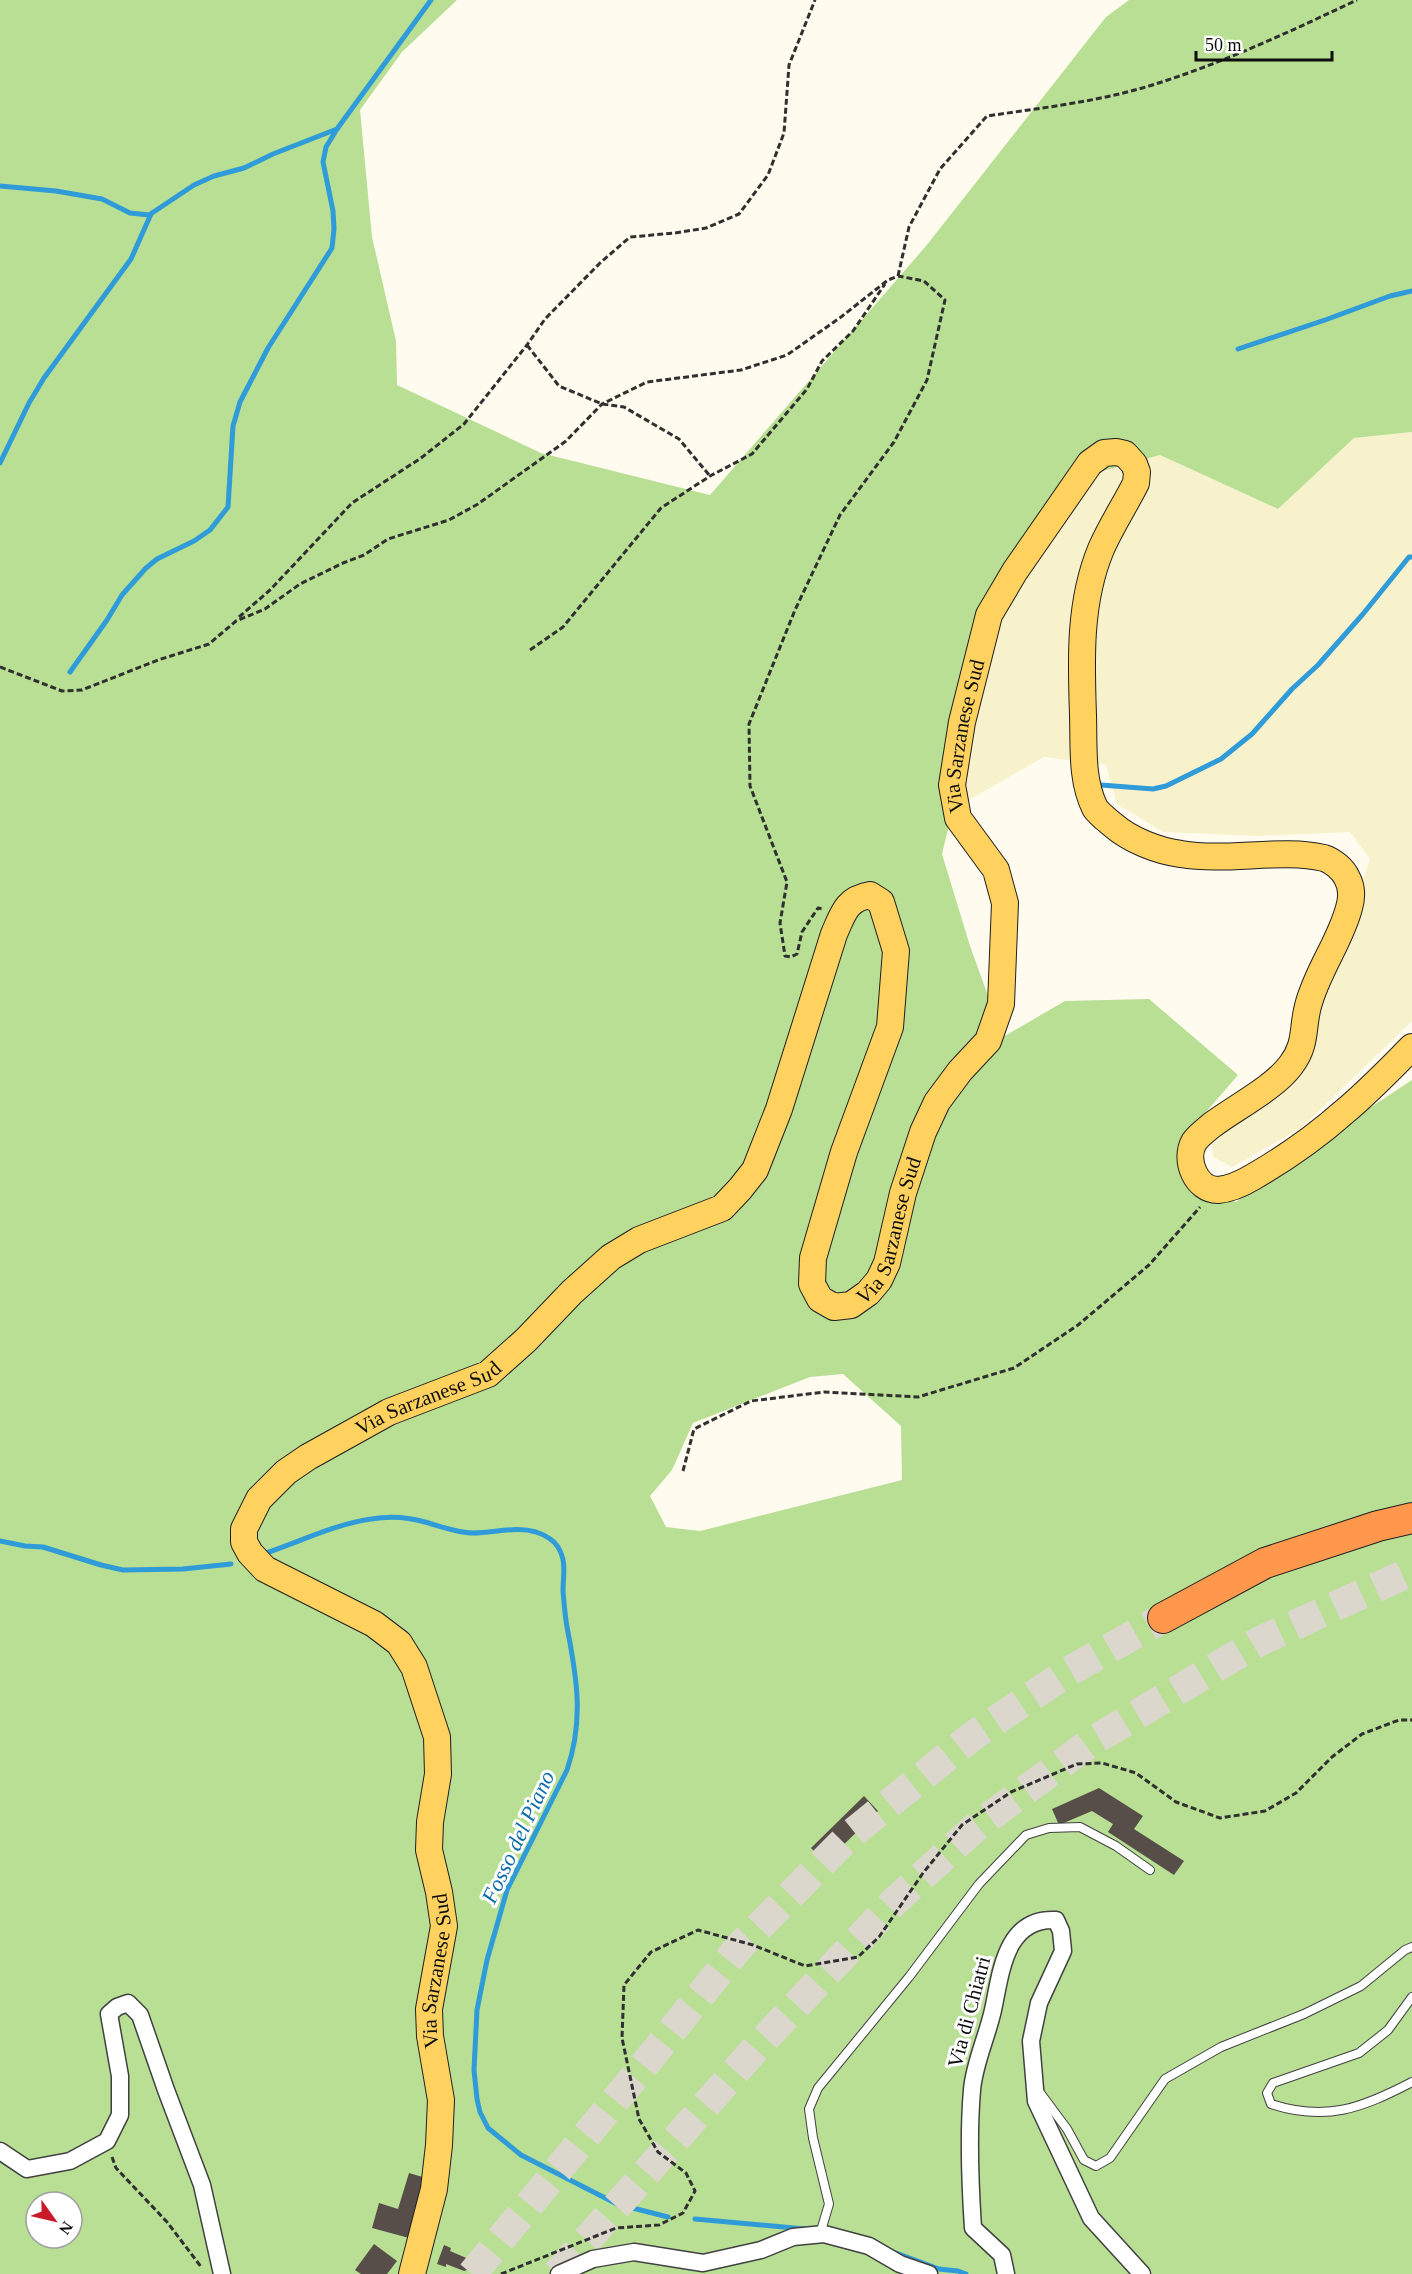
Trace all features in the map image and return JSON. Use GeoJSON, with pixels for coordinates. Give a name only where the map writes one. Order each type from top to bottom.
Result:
{"type":"FeatureCollection","features":[{"type":"Feature","properties":{"kind":"highway"},"geometry":{"type":"LineString","coordinates":[[1162,1618],[1265,1563],[1378,1526],[1412,1518]]}},
{"type":"Feature","properties":{"kind":"main road","name":"Via Sarzanese Sud"},"geometry":{"type":"LineString","coordinates":[[412,2274],[434,2189],[439,2145],[441,2100],[430,2036],[429,2009],[444,1926],[429,1850],[430,1822],[438,1774],[437,1737],[414,1666],[399,1643],[374,1624],[265,1569],[256,1562],[247,1548],[244,1542],[244,1529],[259,1499],[286,1472],[308,1457],[389,1412],[488,1374],[611,1257],[639,1240],[722,1208],[755,1170],[779,1109],[845,908],[857,897],[870,895],[881,902],[896,951],[890,1027],[844,1152],[813,1258],[812,1284],[820,1299],[834,1307],[851,1305],[868,1293],[879,1280],[887,1263],[903,1193],[923,1132],[937,1102],[960,1071],[988,1041],[1001,1004],[1005,903],[996,870],[958,818],[952,785],[962,722],[989,615],[1015,571],[1090,463],[1104,453],[1125,454],[1134,464],[1137,472],[1136,483],[1100,550],[1088,590],[1081,666],[1086,779],[1096,810],[1123,834],[1179,854],[1215,857],[1295,855],[1326,858],[1338,865],[1347,876],[1352,893],[1344,925],[1323,966],[1307,1008],[1304,1042],[1291,1066],[1263,1090],[1204,1131],[1194,1142],[1191,1165],[1196,1177],[1204,1185],[1215,1190]]}},
{"type":"Feature","properties":{"kind":"main road"},"geometry":{"type":"LineString","coordinates":[[1215,1190],[1233,1187],[1250,1179],[1297,1148],[1344,1112],[1412,1047]]}},
{"type":"Feature","properties":{"kind":"street","name":"Via di Chiatri"},"geometry":{"type":"LineString","coordinates":[[1006,2274],[1002,2255],[973,2228],[970,2183],[972,2088],[993,2012],[1002,1964],[1017,1934],[1041,1919],[1056,1920],[1063,1951],[1040,2003],[1031,2041],[1036,2101],[1091,2218],[1142,2274]]}},
{"type":"Feature","properties":{"kind":"street"},"geometry":{"type":"LineString","coordinates":[[0,2151],[27,2169],[70,2161],[107,2142],[120,2115],[120,2076],[109,2014],[117,2007],[128,2003],[140,2015],[202,2185],[222,2274]]}},
{"type":"Feature","properties":{"kind":"street"},"geometry":{"type":"LineString","coordinates":[[559,2274],[593,2259],[634,2252],[703,2264],[761,2250],[793,2237],[820,2234],[869,2246],[900,2264],[929,2274]]}},
{"type":"Feature","properties":{"kind":"lane"},"geometry":{"type":"LineString","coordinates":[[820,2234],[829,2204],[813,2138],[809,2109],[818,2088],[909,1977],[979,1884],[1026,1835],[1049,1828],[1080,1827],[1116,1846],[1150,1870]]}},
{"type":"Feature","properties":{"kind":"lane"},"geometry":{"type":"LineString","coordinates":[[1034,2084],[1067,2129],[1084,2160],[1096,2166],[1110,2158],[1165,2079],[1221,2047],[1304,2014],[1361,1986],[1405,1950],[1412,1947]]}},
{"type":"Feature","properties":{"kind":"lane"},"geometry":{"type":"LineString","coordinates":[[1412,1997],[1388,2030],[1359,2053],[1273,2083],[1267,2093],[1271,2104],[1291,2110],[1324,2114],[1361,2106],[1412,2082]]}},
{"type":"Feature","properties":{"kind":"path"},"geometry":{"type":"LineString","coordinates":[[0,667],[62,691],[82,690],[158,660],[209,644],[270,590],[352,503],[421,458],[464,424],[545,319],[600,263],[630,237],[706,228],[739,213],[768,175],[784,133],[789,65],[815,0]]}},
{"type":"Feature","properties":{"kind":"path"},"geometry":{"type":"LineString","coordinates":[[898,276],[909,227],[940,170],[987,116],[1067,105],[1149,86],[1265,44],[1357,0]]}},
{"type":"Feature","properties":{"kind":"path"},"geometry":{"type":"LineString","coordinates":[[236,621],[266,609],[300,584],[343,562],[364,555],[388,539],[449,520],[478,504],[566,441],[602,404],[647,382],[679,380],[741,370],[788,355],[888,280],[898,276],[924,281],[945,300],[927,380],[894,442],[840,515],[795,610],[749,724],[750,786],[787,882],[780,924],[785,956],[791,957],[797,954],[802,932],[818,908],[827,910],[839,923]]}},
{"type":"Feature","properties":{"kind":"path"},"geometry":{"type":"LineString","coordinates":[[530,650],[563,627],[661,508],[710,476],[752,454],[807,389],[822,361],[853,331],[888,280]]}},
{"type":"Feature","properties":{"kind":"path"},"geometry":{"type":"LineString","coordinates":[[527,345],[559,386],[602,404],[624,407],[679,440],[710,476]]}},
{"type":"Feature","properties":{"kind":"path"},"geometry":{"type":"LineString","coordinates":[[683,1471],[694,1429],[751,1401],[824,1392],[918,1397],[1014,1368],[1078,1324],[1149,1265],[1215,1190]]}},
{"type":"Feature","properties":{"kind":"path"},"geometry":{"type":"LineString","coordinates":[[501,2274],[616,2228],[659,2225],[683,2213],[694,2191],[686,2173],[658,2152],[639,2120],[622,2038],[624,1985],[651,1952],[698,1930],[753,1945],[805,1966],[858,1957],[879,1937],[923,1873],[962,1825],[1011,1792],[1077,1764],[1102,1763],[1136,1773],[1176,1802],[1220,1818],[1265,1811],[1296,1793],[1332,1757],[1362,1734],[1399,1720],[1412,1720]]}},
{"type":"Feature","properties":{"kind":"path"},"geometry":{"type":"LineString","coordinates":[[107,2142],[116,2168],[166,2222],[205,2274]]}},
{"type":"Feature","properties":{"kind":"shaded area"},"geometry":{"type":"Polygon","coordinates":[[[1412,432],[1412,1021],[1301,1128],[1232,1167],[1213,1157],[1211,1134],[1313,1049],[1328,980],[1370,859],[1350,832],[1257,836],[1163,832],[1117,804],[1106,765],[1044,757],[953,809],[989,615],[1085,476],[1160,455],[1278,509],[1354,438],[1412,432]]]}},
{"type":"Feature","properties":{"kind":"green space"},"geometry":{"type":"Polygon","coordinates":[[[0,0],[457,0],[402,52],[360,110],[372,237],[396,341],[397,385],[541,453],[710,495],[926,246],[1106,17],[1129,0],[1412,0],[1412,432],[1354,438],[1278,509],[1160,455],[1085,476],[989,615],[953,809],[942,854],[970,946],[1003,1037],[1065,1001],[1149,999],[1238,1075],[1182,1140],[1187,1185],[1236,1202],[1321,1140],[1412,1080],[1412,2274],[0,2274],[0,0]],[[843,1374],[810,1377],[693,1423],[672,1470],[650,1496],[666,1527],[700,1531],[902,1480],[901,1426],[843,1374]]]}},
{"type":"Feature","properties":{"kind":"building"},"geometry":{"type":"Polygon","coordinates":[[[1099,1788],[1143,1816],[1134,1829],[1184,1861],[1174,1875],[1108,1832],[1113,1824],[1092,1811],[1059,1825],[1052,1809],[1099,1788]]]}},
{"type":"Feature","properties":{"kind":"building"},"geometry":{"type":"Polygon","coordinates":[[[864,1796],[878,1811],[825,1863],[811,1848],[864,1796]]]}},
{"type":"Feature","properties":{"kind":"building"},"geometry":{"type":"Polygon","coordinates":[[[409,2173],[426,2178],[409,2238],[372,2228],[379,2203],[398,2209],[409,2173]]]}},
{"type":"Feature","properties":{"kind":"building"},"geometry":{"type":"Polygon","coordinates":[[[374,2244],[397,2261],[387,2274],[361,2274],[355,2270],[374,2244]]]}},
{"type":"Feature","properties":{"kind":"building"},"geometry":{"type":"Polygon","coordinates":[[[444,2245],[451,2248],[450,2251],[471,2260],[470,2269],[464,2271],[446,2264],[446,2267],[437,2264],[444,2245]]]}},
{"type":"Feature","properties":{"kind":"waterway"},"geometry":{"type":"LineString","coordinates":[[70,672],[122,595],[146,568],[157,559],[194,541],[210,530],[228,507],[233,426],[240,402],[268,348],[332,248],[333,211],[323,162],[326,147],[431,0]]}},
{"type":"Feature","properties":{"kind":"waterway"},"geometry":{"type":"LineString","coordinates":[[0,186],[56,191],[102,199],[130,213],[149,215],[194,185],[214,176],[244,168],[337,129]]}},
{"type":"Feature","properties":{"kind":"waterway"},"geometry":{"type":"LineString","coordinates":[[0,463],[29,403],[44,378],[131,259],[151,214]]}},
{"type":"Feature","properties":{"kind":"waterway"},"geometry":{"type":"LineString","coordinates":[[1238,349],[1390,296],[1412,291]]}},
{"type":"Feature","properties":{"kind":"waterway"},"geometry":{"type":"LineString","coordinates":[[1101,785],[1153,789],[1166,786],[1221,759],[1252,734],[1292,689],[1318,665],[1409,557],[1412,557]]}},
{"type":"Feature","properties":{"kind":"waterway","name":"Fosso del Piano"},"geometry":{"type":"LineString","coordinates":[[263,1554],[357,1521],[391,1517],[418,1520],[467,1533],[528,1530],[546,1536],[558,1547],[564,1563],[563,1591],[566,1623],[576,1681],[576,1734],[567,1770],[507,1890],[487,1960],[477,2010],[474,2070],[477,2099],[480,2112],[488,2128],[521,2155],[617,2204],[668,2217]]}},
{"type":"Feature","properties":{"kind":"waterway"},"geometry":{"type":"LineString","coordinates":[[0,1541],[43,1547],[123,1570],[183,1569],[231,1564]]}},
{"type":"Feature","properties":{"kind":"waterway","name":"Fosso del Piano"},"geometry":{"type":"LineString","coordinates":[[695,2219],[805,2229]]}},
{"type":"Feature","properties":{"kind":"waterway","name":"Fosso del Piano"},"geometry":{"type":"LineString","coordinates":[[896,2253],[939,2269],[966,2274]]}},
{"type":"Feature","properties":{"kind":"tunnel"},"geometry":{"type":"LineString","coordinates":[[557,2274],[757,2047],[895,1901],[977,1826],[1091,1742],[1260,1641],[1412,1571]]}},
{"type":"Feature","properties":{"kind":"tunnel"},"geometry":{"type":"LineString","coordinates":[[472,2274],[740,1946],[849,1836],[974,1735],[1068,1672],[1163,1618]]}}]}
